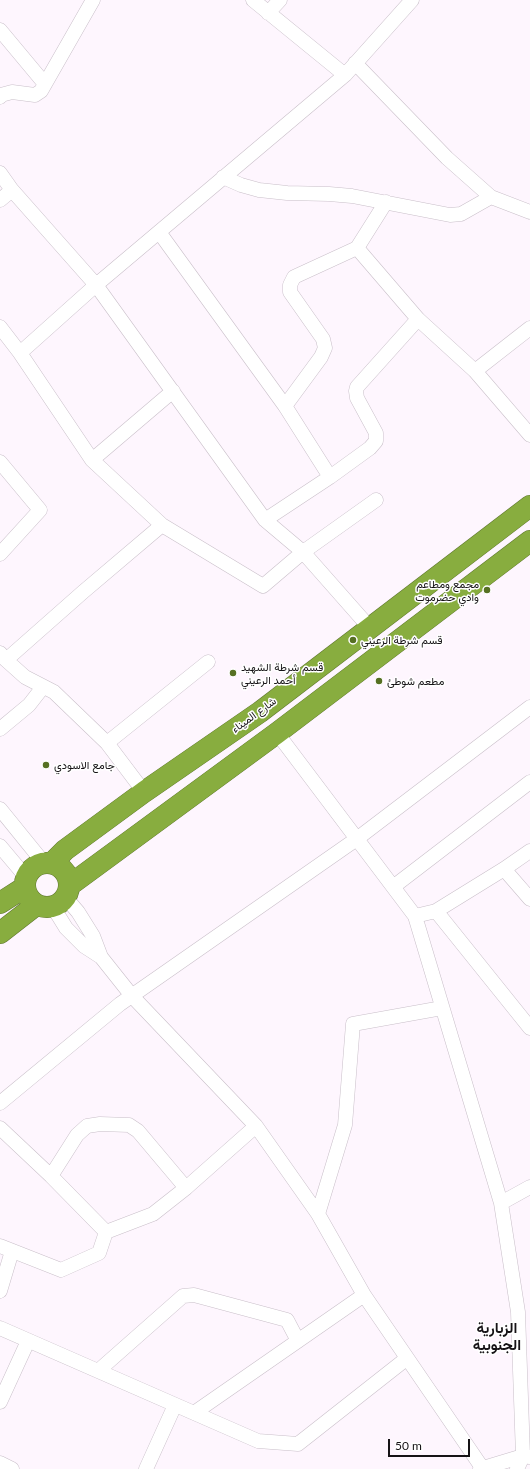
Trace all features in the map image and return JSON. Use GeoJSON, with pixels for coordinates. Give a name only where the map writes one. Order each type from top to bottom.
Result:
{"type":"FeatureCollection","features":[{"type":"Feature","properties":{"kind":"highway","name":"شارع الميناء"},"geometry":{"type":"LineString","coordinates":[[47,863],[144,792],[260,712],[530,506]]}},
{"type":"Feature","properties":{"kind":"highway"},"geometry":{"type":"LineString","coordinates":[[0,933],[56,899],[530,541]]}},
{"type":"Feature","properties":{"kind":"highway"},"geometry":{"type":"LineString","coordinates":[[510,556],[530,552]]}},
{"type":"Feature","properties":{"kind":"highway"},"geometry":{"type":"LineString","coordinates":[[0,903],[25,882],[30,870],[36,865],[47,863],[61,867],[68,875],[56,899]]}},
{"type":"Feature","properties":{"kind":"highway"},"geometry":{"type":"LineString","coordinates":[[25,882],[28,897],[56,899]]}},
{"type":"Feature","properties":{"kind":"street"},"geometry":{"type":"LineString","coordinates":[[0,97],[1,95],[12,92],[35,95],[41,91],[93,0]]}},
{"type":"Feature","properties":{"kind":"street"},"geometry":{"type":"LineString","coordinates":[[253,0],[345,75]]}},
{"type":"Feature","properties":{"kind":"street"},"geometry":{"type":"LineString","coordinates":[[268,13],[280,0]]}},
{"type":"Feature","properties":{"kind":"street"},"geometry":{"type":"LineString","coordinates":[[20,353],[96,285],[345,75],[412,0]]}},
{"type":"Feature","properties":{"kind":"street"},"geometry":{"type":"LineString","coordinates":[[0,30],[45,84]]}},
{"type":"Feature","properties":{"kind":"street"},"geometry":{"type":"LineString","coordinates":[[355,63],[447,158],[491,197],[530,212]]}},
{"type":"Feature","properties":{"kind":"street"},"geometry":{"type":"LineString","coordinates":[[0,173],[12,190],[96,285],[265,520],[303,552],[370,628]]}},
{"type":"Feature","properties":{"kind":"street"},"geometry":{"type":"LineString","coordinates":[[223,177],[241,185],[259,190],[352,196],[450,215],[461,214],[491,197]]}},
{"type":"Feature","properties":{"kind":"street"},"geometry":{"type":"LineString","coordinates":[[0,200],[12,190]]}},
{"type":"Feature","properties":{"kind":"street"},"geometry":{"type":"LineString","coordinates":[[285,406],[321,357],[325,348],[322,339],[290,292],[290,285],[294,277],[357,248],[386,202]]}},
{"type":"Feature","properties":{"kind":"street"},"geometry":{"type":"LineString","coordinates":[[159,232],[285,406],[330,477]]}},
{"type":"Feature","properties":{"kind":"street"},"geometry":{"type":"LineString","coordinates":[[357,248],[418,319],[475,370],[530,435]]}},
{"type":"Feature","properties":{"kind":"street"},"geometry":{"type":"LineString","coordinates":[[265,520],[330,477],[370,448],[376,441],[376,433],[357,398],[357,387],[418,319]]}},
{"type":"Feature","properties":{"kind":"street"},"geometry":{"type":"LineString","coordinates":[[0,328],[20,353],[92,460],[162,525],[263,586],[303,552],[376,500]]}},
{"type":"Feature","properties":{"kind":"street"},"geometry":{"type":"LineString","coordinates":[[475,370],[530,328]]}},
{"type":"Feature","properties":{"kind":"street"},"geometry":{"type":"LineString","coordinates":[[92,460],[173,391]]}},
{"type":"Feature","properties":{"kind":"street"},"geometry":{"type":"LineString","coordinates":[[0,462],[40,510],[0,554]]}},
{"type":"Feature","properties":{"kind":"street"},"geometry":{"type":"LineString","coordinates":[[144,792],[107,743],[54,692],[43,688],[25,677],[3,656],[162,525]]}},
{"type":"Feature","properties":{"kind":"street"},"geometry":{"type":"LineString","coordinates":[[107,743],[208,662]]}},
{"type":"Feature","properties":{"kind":"street"},"geometry":{"type":"LineString","coordinates":[[0,729],[29,705],[43,688]]}},
{"type":"Feature","properties":{"kind":"street"},"geometry":{"type":"LineString","coordinates":[[0,1103],[120,1004],[358,838],[530,707]]}},
{"type":"Feature","properties":{"kind":"street"},"geometry":{"type":"LineString","coordinates":[[277,732],[358,838],[415,916],[501,1203],[524,1310],[527,1456],[518,1469]]}},
{"type":"Feature","properties":{"kind":"street"},"geometry":{"type":"LineString","coordinates":[[393,887],[530,782]]}},
{"type":"Feature","properties":{"kind":"street"},"geometry":{"type":"LineString","coordinates":[[0,809],[47,863]]}},
{"type":"Feature","properties":{"kind":"street"},"geometry":{"type":"LineString","coordinates":[[0,846],[25,882]]}},
{"type":"Feature","properties":{"kind":"street"},"geometry":{"type":"LineString","coordinates":[[415,916],[436,911],[530,851]]}},
{"type":"Feature","properties":{"kind":"street"},"geometry":{"type":"LineString","coordinates":[[504,869],[530,899]]}},
{"type":"Feature","properties":{"kind":"street"},"geometry":{"type":"LineString","coordinates":[[56,899],[78,912],[93,936],[101,957],[132,996],[256,1126],[318,1214],[364,1296],[482,1468],[527,1456]]}},
{"type":"Feature","properties":{"kind":"street"},"geometry":{"type":"LineString","coordinates":[[436,911],[530,1028]]}},
{"type":"Feature","properties":{"kind":"street"},"geometry":{"type":"LineString","coordinates":[[318,1214],[345,1125],[352,1024],[442,1008]]}},
{"type":"Feature","properties":{"kind":"street"},"geometry":{"type":"LineString","coordinates":[[50,1176],[77,1134],[88,1126],[100,1124],[122,1124],[129,1125],[138,1131],[186,1188]]}},
{"type":"Feature","properties":{"kind":"street"},"geometry":{"type":"LineString","coordinates":[[106,1232],[152,1214],[186,1188],[256,1126]]}},
{"type":"Feature","properties":{"kind":"street"},"geometry":{"type":"LineString","coordinates":[[0,1128],[106,1232]]}},
{"type":"Feature","properties":{"kind":"street"},"geometry":{"type":"LineString","coordinates":[[501,1203],[530,1187]]}},
{"type":"Feature","properties":{"kind":"street"},"geometry":{"type":"LineString","coordinates":[[0,1291],[6,1248],[61,1270],[99,1253],[106,1232]]}},
{"type":"Feature","properties":{"kind":"street"},"geometry":{"type":"LineString","coordinates":[[98,1371],[183,1296],[194,1294],[287,1320],[298,1341]]}},
{"type":"Feature","properties":{"kind":"street"},"geometry":{"type":"LineString","coordinates":[[194,1413],[364,1296]]}},
{"type":"Feature","properties":{"kind":"street"},"geometry":{"type":"LineString","coordinates":[[0,1328],[258,1442],[298,1444],[406,1359]]}},
{"type":"Feature","properties":{"kind":"street"},"geometry":{"type":"LineString","coordinates":[[0,1402],[28,1341]]}},
{"type":"Feature","properties":{"kind":"street"},"geometry":{"type":"LineString","coordinates":[[146,1469],[175,1405]]}},
{"type":"Feature","properties":{"kind":"street"},"geometry":{"type":"LineString","coordinates":[[0,1464],[12,1469]]}},
{"type":"Feature","properties":{"kind":"place","name":"مجمع ومطاعم وادي حضرموت"},"geometry":{"type":"Point","coordinates":[487,590]}},
{"type":"Feature","properties":{"kind":"place","name":"قسم شرطة الرعيني"},"geometry":{"type":"Point","coordinates":[353,640]}},
{"type":"Feature","properties":{"kind":"place","name":"قسم شرطة الشهيد أحمد الرعيني"},"geometry":{"type":"Point","coordinates":[233,673]}},
{"type":"Feature","properties":{"kind":"place","name":"مطعم شوطئ"},"geometry":{"type":"Point","coordinates":[379,681]}},
{"type":"Feature","properties":{"kind":"place","name":"جامع الاسودي"},"geometry":{"type":"Point","coordinates":[46,765]}},
{"type":"Feature","properties":{"kind":"district","name":"الزبارية الجنوبية"},"geometry":{"type":"Point","coordinates":[497,1336]}}]}
